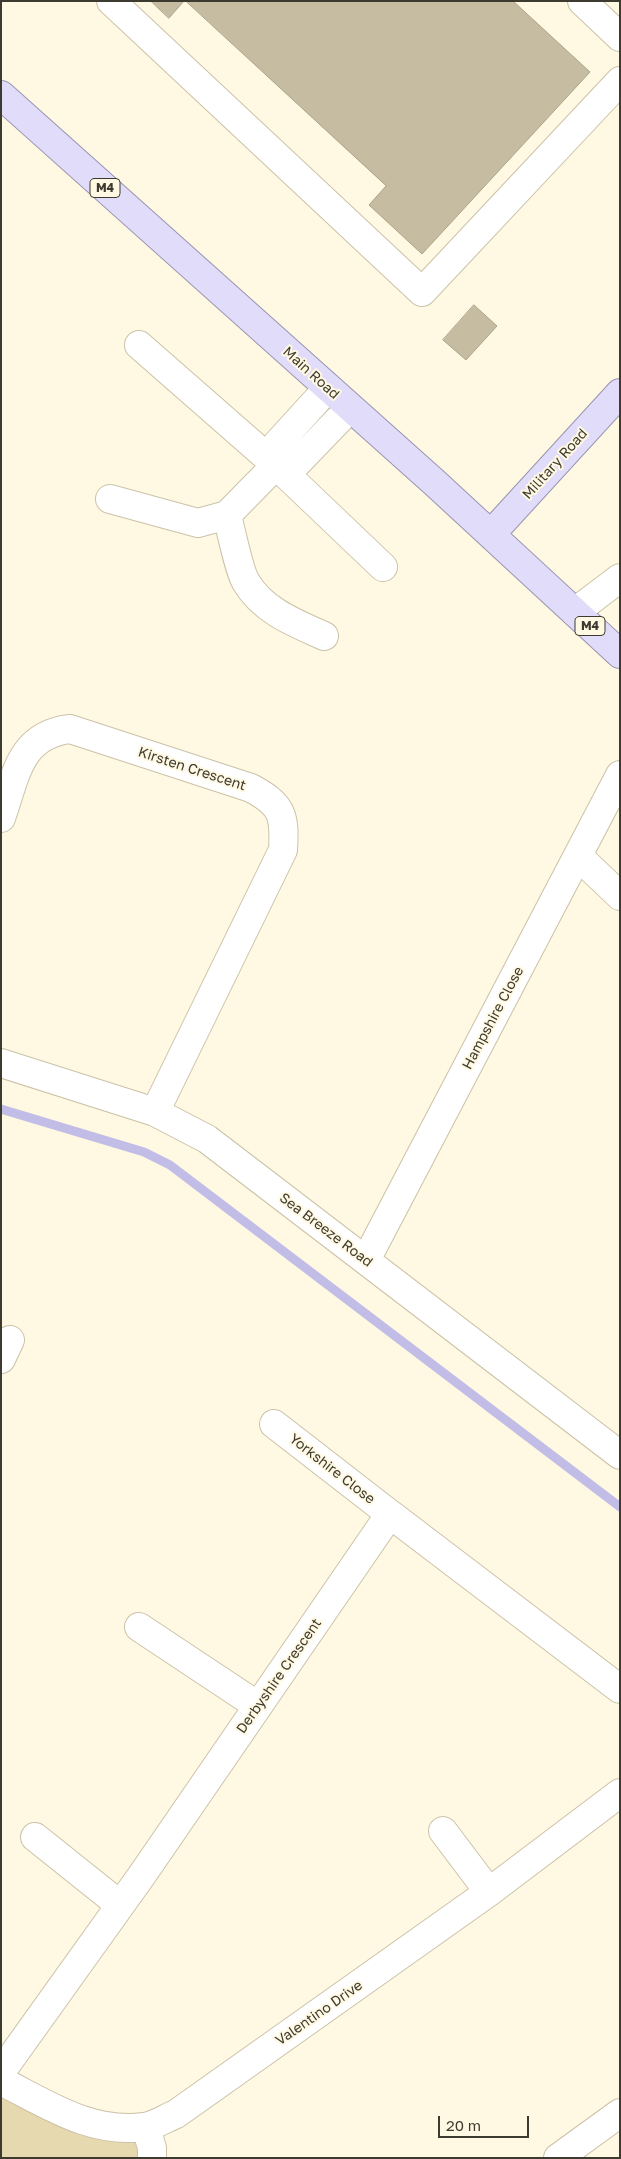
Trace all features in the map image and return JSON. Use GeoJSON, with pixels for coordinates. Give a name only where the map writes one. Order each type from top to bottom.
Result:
{"type":"FeatureCollection","features":[{"type":"Feature","properties":{"kind":"main road","name":"Main Road"},"geometry":{"type":"LineString","coordinates":[[1,95],[491,534],[620,654]]}},
{"type":"Feature","properties":{"kind":"main road","name":"Military Road"},"geometry":{"type":"LineString","coordinates":[[491,534],[619,397]]}},
{"type":"Feature","properties":{"kind":"street"},"geometry":{"type":"LineString","coordinates":[[111,1],[422,292],[620,81]]}},
{"type":"Feature","properties":{"kind":"street"},"geometry":{"type":"LineString","coordinates":[[582,1],[620,37]]}},
{"type":"Feature","properties":{"kind":"street"},"geometry":{"type":"LineString","coordinates":[[139,345],[276,465],[383,567]]}},
{"type":"Feature","properties":{"kind":"street"},"geometry":{"type":"LineString","coordinates":[[276,465],[277,444],[328,388]]}},
{"type":"Feature","properties":{"kind":"street"},"geometry":{"type":"LineString","coordinates":[[110,499],[198,523],[227,515],[276,465],[297,463],[350,408]]}},
{"type":"Feature","properties":{"kind":"street"},"geometry":{"type":"LineString","coordinates":[[227,515],[245,581],[263,602],[285,619],[324,636]]}},
{"type":"Feature","properties":{"kind":"street"},"geometry":{"type":"LineString","coordinates":[[574,612],[620,578]]}},
{"type":"Feature","properties":{"kind":"street","name":"Kirsten Crescent"},"geometry":{"type":"LineString","coordinates":[[1,818],[20,767],[33,743],[56,731],[70,729],[251,788],[263,794],[281,812],[284,827],[283,850],[155,1112]]}},
{"type":"Feature","properties":{"kind":"street","name":"Hampshire Close"},"geometry":{"type":"LineString","coordinates":[[366,1260],[620,775]]}},
{"type":"Feature","properties":{"kind":"street"},"geometry":{"type":"LineString","coordinates":[[578,856],[620,896]]}},
{"type":"Feature","properties":{"kind":"street","name":"Sea Breeze Road"},"geometry":{"type":"LineString","coordinates":[[1,1063],[155,1112],[207,1139],[620,1455]]}},
{"type":"Feature","properties":{"kind":"street","name":"Yorkshire Close"},"geometry":{"type":"LineString","coordinates":[[274,1424],[390,1514]]}},
{"type":"Feature","properties":{"kind":"street"},"geometry":{"type":"LineString","coordinates":[[390,1514],[620,1689]]}},
{"type":"Feature","properties":{"kind":"street","name":"Derbyshire Crescent"},"geometry":{"type":"LineString","coordinates":[[1,2072],[120,1905],[390,1514]]}},
{"type":"Feature","properties":{"kind":"street"},"geometry":{"type":"LineString","coordinates":[[139,1627],[258,1706]]}},
{"type":"Feature","properties":{"kind":"street","name":"Valentino Drive"},"geometry":{"type":"LineString","coordinates":[[1,2081],[74,2118],[108,2128],[146,2127],[176,2114],[489,1892],[620,1793]]}},
{"type":"Feature","properties":{"kind":"street"},"geometry":{"type":"LineString","coordinates":[[443,1831],[489,1892]]}},
{"type":"Feature","properties":{"kind":"street"},"geometry":{"type":"LineString","coordinates":[[35,1837],[120,1905]]}},
{"type":"Feature","properties":{"kind":"street"},"geometry":{"type":"LineString","coordinates":[[558,2158],[620,2113]]}},
{"type":"Feature","properties":{"kind":"street"},"geometry":{"type":"LineString","coordinates":[[146,2127],[152,2148],[152,2158]]}},
{"type":"Feature","properties":{"kind":"shaded area"},"geometry":{"type":"Polygon","coordinates":[[[1,2081],[146,2127],[152,2158],[1,2158],[1,2081]]]}},
{"type":"Feature","properties":{"kind":"building"},"geometry":{"type":"Polygon","coordinates":[[[151,1],[184,1],[169,18],[151,1]]]}},
{"type":"Feature","properties":{"kind":"building"},"geometry":{"type":"Polygon","coordinates":[[[186,1],[513,1],[590,72],[422,254],[369,205],[386,186],[186,1]]]}},
{"type":"Feature","properties":{"kind":"building"},"geometry":{"type":"Polygon","coordinates":[[[474,305],[497,326],[466,360],[443,340],[474,305]]]}},
{"type":"Feature","properties":{"kind":"waterway"},"geometry":{"type":"LineString","coordinates":[[1,1109],[144,1152],[170,1165],[620,1507]]}}]}
